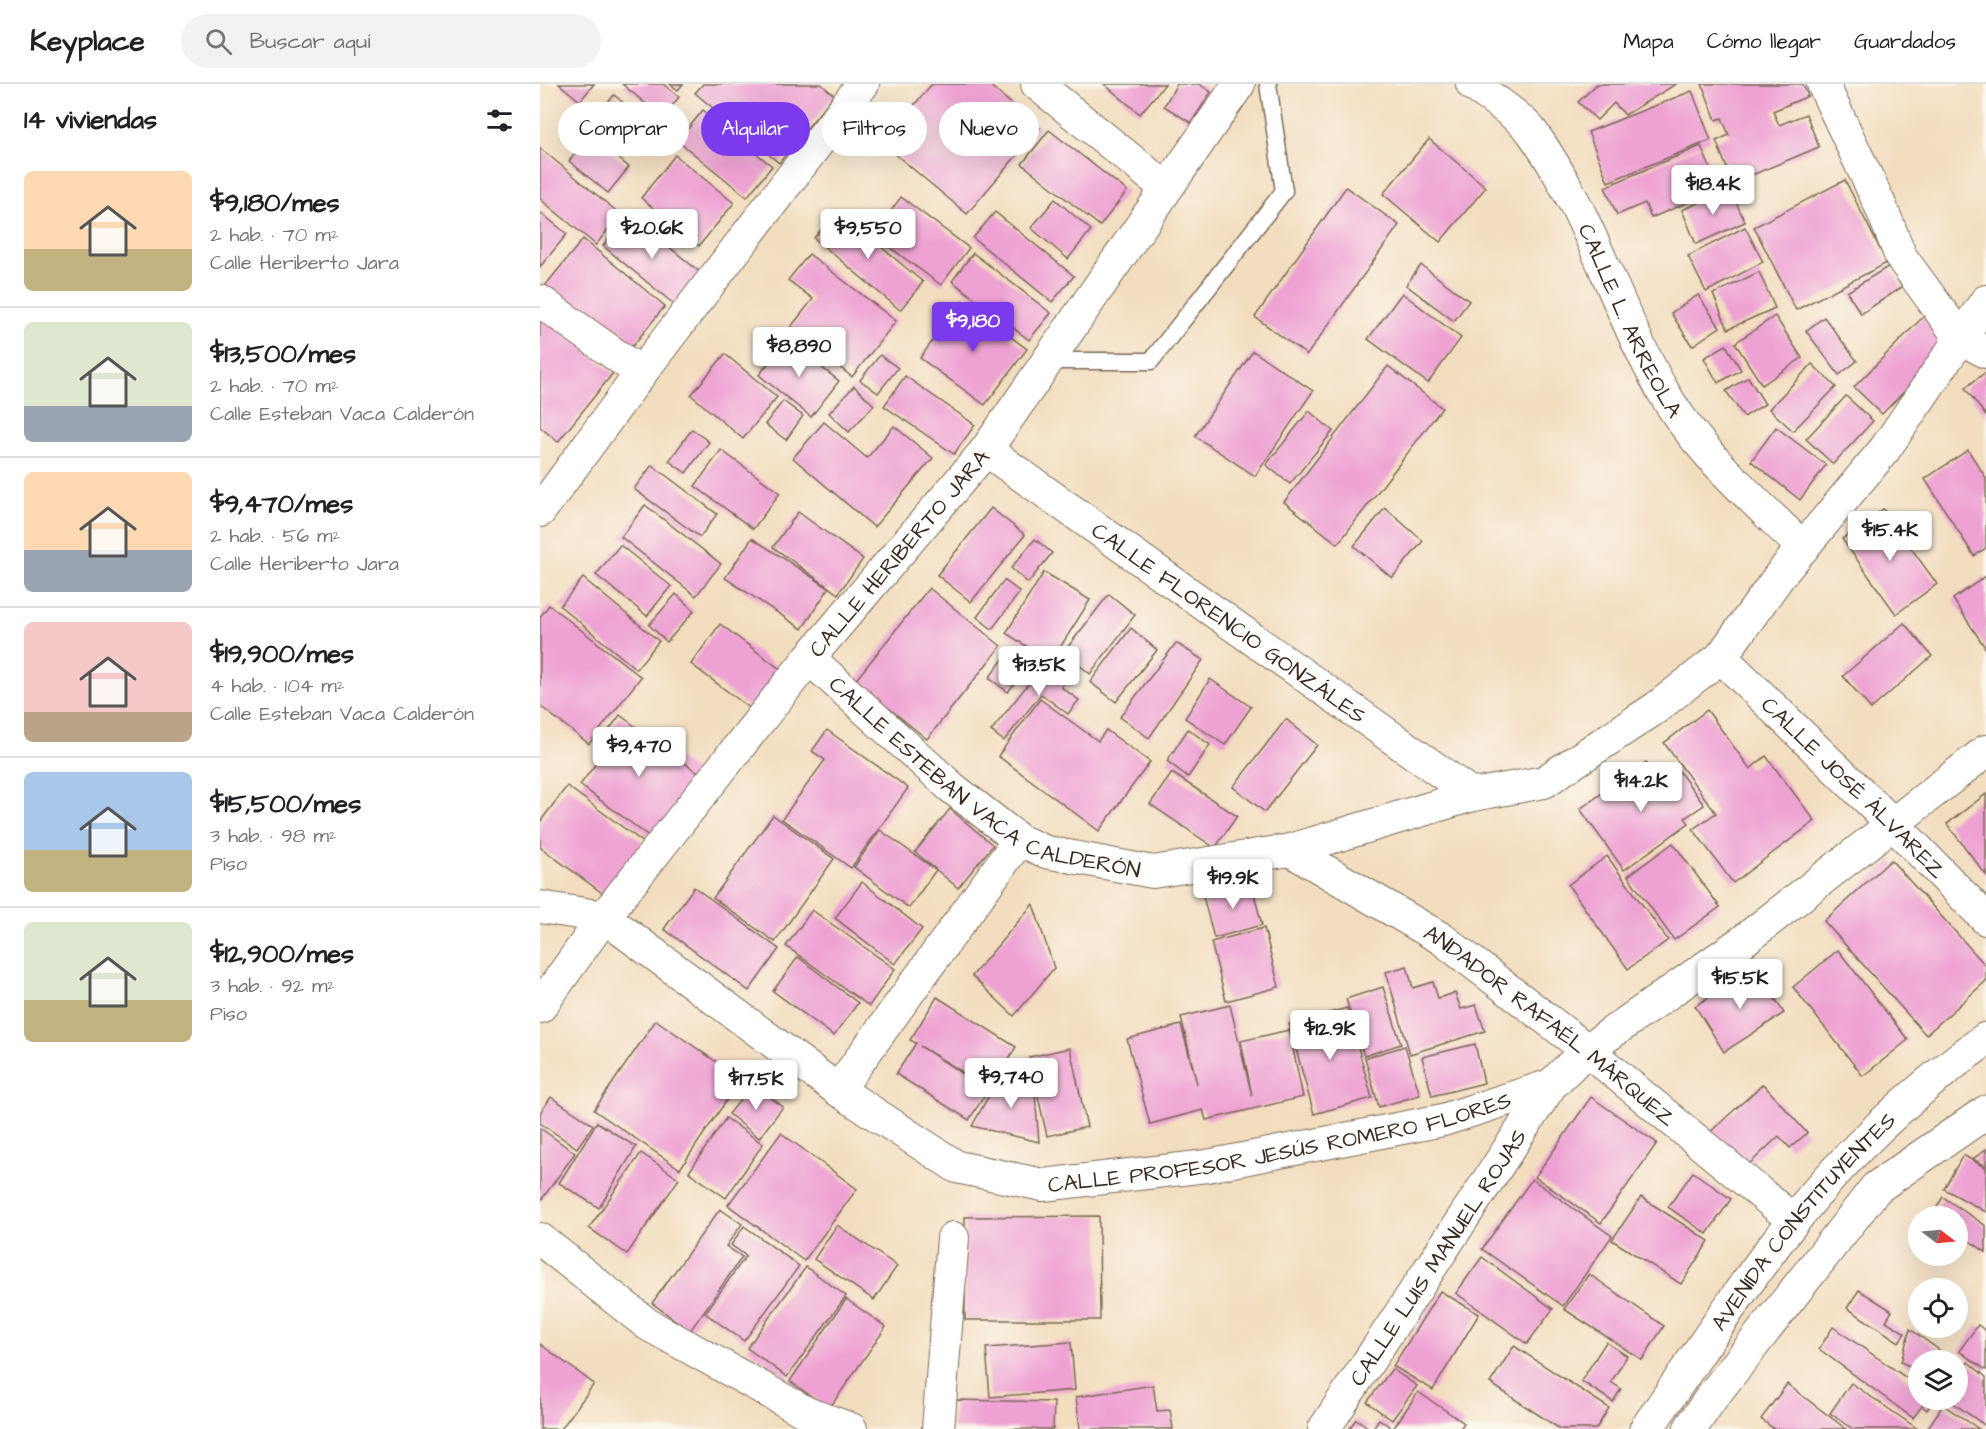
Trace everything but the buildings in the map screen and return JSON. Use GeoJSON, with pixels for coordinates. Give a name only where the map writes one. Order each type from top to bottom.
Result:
{"type":"FeatureCollection","features":[{"type":"Feature","properties":{"kind":"street"},"geometry":{"type":"LineString","coordinates":[[540,512],[641,373],[863,84]]}},
{"type":"Feature","properties":{"kind":"street"},"geometry":{"type":"LineString","coordinates":[[1036,84],[1166,188]]}},
{"type":"Feature","properties":{"kind":"street","name":"CALLE HERIBERTO JARA"},"geometry":{"type":"LineString","coordinates":[[540,1007],[603,917],[809,658],[986,450],[1239,84]]}},
{"type":"Feature","properties":{"kind":"street","name":"CALLE L. ARREOLA"},"geometry":{"type":"LineString","coordinates":[[1472,84],[1531,130],[1576,205],[1628,323],[1661,389],[1694,439],[1803,548]]}},
{"type":"Feature","properties":{"kind":"street"},"geometry":{"type":"LineString","coordinates":[[1822,84],[1881,207],[1901,257],[1973,345]]}},
{"type":"Feature","properties":{"kind":"street"},"geometry":{"type":"LineString","coordinates":[[540,300],[641,373]]}},
{"type":"Feature","properties":{"kind":"street","name":"CALLE ESTEBAN VACA CALDERÓN"},"geometry":{"type":"LineString","coordinates":[[809,658],[951,786],[1019,840],[1046,852],[1153,872],[1290,850],[1473,795],[1544,782],[1656,708],[1721,657],[1803,548],[1973,345],[1986,300]]}},
{"type":"Feature","properties":{"kind":"street","name":"CALLE FLORENCIO GONZÁLES"},"geometry":{"type":"LineString","coordinates":[[986,450],[1473,795]]}},
{"type":"Feature","properties":{"kind":"street","name":"CALLE JOSÉ ÁLVAREZ"},"geometry":{"type":"LineString","coordinates":[[1721,657],[1892,823],[1986,919]]}},
{"type":"Feature","properties":{"kind":"street","name":"CALLE PROFESOR JESÚS ROMERO FLORES"},"geometry":{"type":"LineString","coordinates":[[540,907],[603,917],[838,1090],[957,1167],[1043,1185],[1208,1166],[1443,1120],[1551,1085],[1587,1050],[1743,941],[1986,752]]}},
{"type":"Feature","properties":{"kind":"street"},"geometry":{"type":"LineString","coordinates":[[838,1090],[1019,840]]}},
{"type":"Feature","properties":{"kind":"street","name":"ANDADOR RAFAÉL MÁRQUEZ"},"geometry":{"type":"LineString","coordinates":[[1290,850],[1442,939],[1587,1050],[1793,1220]]}},
{"type":"Feature","properties":{"kind":"street","name":"AVENIDA CONSTITUYENTES"},"geometry":{"type":"LineString","coordinates":[[1646,1429],[1793,1220],[1845,1162],[1943,1070],[1986,1040]]}},
{"type":"Feature","properties":{"kind":"street","name":"CALLE LUIS MANUEL ROJAS"},"geometry":{"type":"LineString","coordinates":[[1324,1429],[1551,1085]]}},
{"type":"Feature","properties":{"kind":"street","name":"AVENIDA CONSTITUYENTES"},"geometry":{"type":"LineString","coordinates":[[1690,1429],[1731,1372],[1876,1188],[1986,1112]]}},
{"type":"Feature","properties":{"kind":"street"},"geometry":{"type":"LineString","coordinates":[[938,1429],[953,1238]]}},
{"type":"Feature","properties":{"kind":"street"},"geometry":{"type":"LineString","coordinates":[[540,1239],[647,1324],[807,1413],[851,1429]]}},
{"type":"Feature","properties":{"kind":"street"},"geometry":{"type":"LineString","coordinates":[[1704,1347],[1731,1372]]}},
{"type":"Feature","properties":{"kind":"lane"},"geometry":{"type":"LineString","coordinates":[[1049,361],[1151,361],[1284,191],[1268,84]]}}]}
